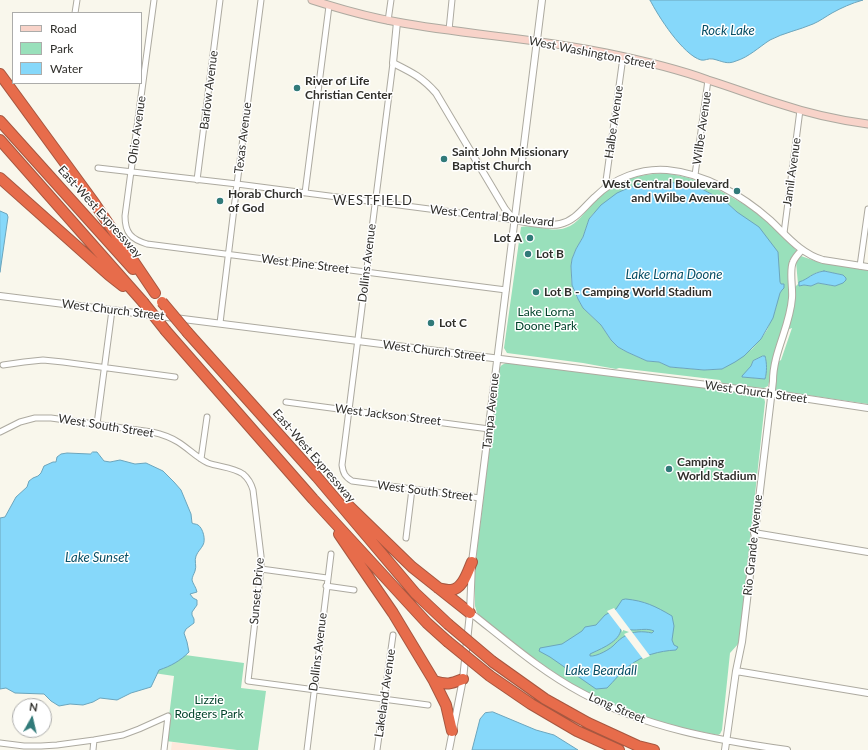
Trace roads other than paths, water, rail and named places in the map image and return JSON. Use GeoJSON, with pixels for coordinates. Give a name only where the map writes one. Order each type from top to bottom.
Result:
{"type":"FeatureCollection","features":[{"type":"Feature","properties":{"kind":"highway"},"geometry":{"type":"LineString","coordinates":[[1,76],[95,204],[155,293]]}},
{"type":"Feature","properties":{"kind":"highway","name":"East-West Expressway"},"geometry":{"type":"LineString","coordinates":[[0,121],[155,293],[188,333],[317,477],[415,594],[493,662],[544,699],[588,723],[638,746],[654,750]]}},
{"type":"Feature","properties":{"kind":"highway"},"geometry":{"type":"LineString","coordinates":[[0,140],[143,302],[166,331],[313,499],[427,623],[490,676],[531,704],[577,731],[619,750]]}},
{"type":"Feature","properties":{"kind":"highway"},"geometry":{"type":"LineString","coordinates":[[0,178],[108,275],[143,302]]}},
{"type":"Feature","properties":{"kind":"highway"},"geometry":{"type":"LineString","coordinates":[[317,477],[330,485],[388,545],[412,567],[470,613]]}},
{"type":"Feature","properties":{"kind":"highway"},"geometry":{"type":"LineString","coordinates":[[313,499],[393,613],[434,681],[446,705],[452,731]]}},
{"type":"Feature","properties":{"kind":"highway"},"geometry":{"type":"LineString","coordinates":[[438,588],[453,590],[460,586],[472,562]]}},
{"type":"Feature","properties":{"kind":"highway"},"geometry":{"type":"LineString","coordinates":[[434,681],[445,684],[463,679]]}},
{"type":"Feature","properties":{"kind":"main road","name":"West Washington Street"},"geometry":{"type":"LineString","coordinates":[[312,0],[350,12],[388,21],[599,51],[659,65],[800,110],[827,117],[868,124]]}},
{"type":"Feature","properties":{"kind":"street"},"geometry":{"type":"LineString","coordinates":[[74,12],[77,0]]}},
{"type":"Feature","properties":{"kind":"street","name":"Ohio Avenue"},"geometry":{"type":"LineString","coordinates":[[130,235],[125,223],[125,216],[154,0]]}},
{"type":"Feature","properties":{"kind":"street","name":"Barlow Avenue"},"geometry":{"type":"LineString","coordinates":[[197,180],[220,0]]}},
{"type":"Feature","properties":{"kind":"street","name":"Texas Avenue"},"geometry":{"type":"LineString","coordinates":[[220,323],[261,0]]}},
{"type":"Feature","properties":{"kind":"street"},"geometry":{"type":"LineString","coordinates":[[388,21],[391,0]]}},
{"type":"Feature","properties":{"kind":"street"},"geometry":{"type":"LineString","coordinates":[[449,30],[452,0]]}},
{"type":"Feature","properties":{"kind":"street","name":"Tampa Avenue"},"geometry":{"type":"LineString","coordinates":[[449,750],[463,679],[470,613],[472,562],[542,0]]}},
{"type":"Feature","properties":{"kind":"street"},"geometry":{"type":"LineString","coordinates":[[305,194],[329,6]]}},
{"type":"Feature","properties":{"kind":"street","name":"Dollins Avenue"},"geometry":{"type":"LineString","coordinates":[[347,479],[342,465],[398,22]]}},
{"type":"Feature","properties":{"kind":"street","name":"Halbe Avenue"},"geometry":{"type":"LineString","coordinates":[[605,188],[623,57]]}},
{"type":"Feature","properties":{"kind":"street"},"geometry":{"type":"LineString","coordinates":[[393,63],[413,73],[428,84],[436,93],[505,209],[514,220]]}},
{"type":"Feature","properties":{"kind":"street","name":"Wilbe Avenue"},"geometry":{"type":"LineString","coordinates":[[695,175],[708,80]]}},
{"type":"Feature","properties":{"kind":"street","name":"Jamil Avenue"},"geometry":{"type":"LineString","coordinates":[[784,233],[800,110]]}},
{"type":"Feature","properties":{"kind":"street","name":"West Central Boulevard"},"geometry":{"type":"LineString","coordinates":[[98,168],[237,184],[550,225],[559,225],[572,219],[594,197],[620,179],[651,170],[667,170],[695,175],[740,198],[761,213],[802,250],[816,258],[868,267]]}},
{"type":"Feature","properties":{"kind":"street"},"geometry":{"type":"LineString","coordinates":[[860,266],[868,209]]}},
{"type":"Feature","properties":{"kind":"street","name":"West Pine Street"},"geometry":{"type":"LineString","coordinates":[[130,235],[147,244],[506,290]]}},
{"type":"Feature","properties":{"kind":"street","name":"Rio Grande Avenue"},"geometry":{"type":"LineString","coordinates":[[725,750],[736,671],[743,635],[773,381],[773,370],[790,313],[793,286],[791,268],[793,260],[802,250]]}},
{"type":"Feature","properties":{"kind":"street","name":"West Church Street"},"geometry":{"type":"LineString","coordinates":[[0,296],[771,394],[868,408]]}},
{"type":"Feature","properties":{"kind":"street"},"geometry":{"type":"LineString","coordinates":[[97,424],[112,310]]}},
{"type":"Feature","properties":{"kind":"street"},"geometry":{"type":"LineString","coordinates":[[3,365],[43,360],[175,377]]}},
{"type":"Feature","properties":{"kind":"street","name":"West Jackson Street"},"geometry":{"type":"LineString","coordinates":[[286,402],[489,429]]}},
{"type":"Feature","properties":{"kind":"street"},"geometry":{"type":"LineString","coordinates":[[201,459],[207,417]]}},
{"type":"Feature","properties":{"kind":"street","name":"West South Street"},"geometry":{"type":"LineString","coordinates":[[1,431],[20,422],[35,418],[51,418],[152,432],[177,441],[208,463],[237,471],[248,479]]}},
{"type":"Feature","properties":{"kind":"street","name":"Sunset Drive"},"geometry":{"type":"LineString","coordinates":[[248,479],[252,484],[261,556],[248,681],[314,689]]}},
{"type":"Feature","properties":{"kind":"street","name":"West South Street"},"geometry":{"type":"LineString","coordinates":[[347,479],[358,482],[480,498]]}},
{"type":"Feature","properties":{"kind":"street"},"geometry":{"type":"LineString","coordinates":[[406,538],[412,489]]}},
{"type":"Feature","properties":{"kind":"street"},"geometry":{"type":"LineString","coordinates":[[754,533],[868,552]]}},
{"type":"Feature","properties":{"kind":"street","name":"Dollins Avenue"},"geometry":{"type":"LineString","coordinates":[[307,750],[331,554]]}},
{"type":"Feature","properties":{"kind":"street"},"geometry":{"type":"LineString","coordinates":[[260,569],[327,578]]}},
{"type":"Feature","properties":{"kind":"street"},"geometry":{"type":"LineString","coordinates":[[326,586],[354,590]]}},
{"type":"Feature","properties":{"kind":"street","name":"Long Street"},"geometry":{"type":"LineString","coordinates":[[470,613],[563,682],[609,707],[664,727],[701,736],[787,750]]}},
{"type":"Feature","properties":{"kind":"street","name":"Lakeland Avenue"},"geometry":{"type":"LineString","coordinates":[[377,750],[393,635]]}},
{"type":"Feature","properties":{"kind":"street"},"geometry":{"type":"LineString","coordinates":[[736,671],[868,693]]}},
{"type":"Feature","properties":{"kind":"street"},"geometry":{"type":"LineString","coordinates":[[314,689],[428,705]]}},
{"type":"Feature","properties":{"kind":"street"},"geometry":{"type":"LineString","coordinates":[[0,743],[24,748],[57,746],[123,735],[168,716],[164,750]]}},
{"type":"Feature","properties":{"kind":"street"},"geometry":{"type":"LineString","coordinates":[[93,750],[94,740]]}},
{"type":"Feature","properties":{"kind":"water","name":"Rock Lake"},"geometry":{"type":"Polygon","coordinates":[[[650,0],[863,0],[839,9],[818,22],[770,40],[754,52],[730,63],[711,59],[701,60],[694,57],[672,34],[650,0]]]}},
{"type":"Feature","properties":{"kind":"water","name":"Lake Lorna Doone"},"geometry":{"type":"Polygon","coordinates":[[[654,181],[690,185],[702,189],[726,202],[737,212],[759,227],[778,252],[780,282],[781,284],[784,284],[784,288],[780,293],[773,318],[761,339],[744,356],[722,369],[704,370],[670,367],[659,362],[647,361],[618,347],[611,340],[601,325],[583,308],[572,285],[572,259],[583,237],[589,219],[601,205],[617,193],[640,184],[654,181]]]}},
{"type":"Feature","properties":{"kind":"water"},"geometry":{"type":"Polygon","coordinates":[[[0,211],[7,214],[8,217],[0,272],[0,211]]]}},
{"type":"Feature","properties":{"kind":"water"},"geometry":{"type":"Polygon","coordinates":[[[824,271],[843,275],[846,280],[835,286],[818,283],[811,286],[799,286],[799,282],[816,273],[824,271]]]}},
{"type":"Feature","properties":{"kind":"water"},"geometry":{"type":"Polygon","coordinates":[[[765,356],[766,365],[765,379],[742,377],[753,361],[765,356]]]}},
{"type":"Feature","properties":{"kind":"water","name":"Lake Sunset"},"geometry":{"type":"Polygon","coordinates":[[[97,452],[104,461],[110,462],[120,460],[135,464],[146,463],[163,471],[181,490],[191,514],[192,523],[200,527],[203,531],[204,537],[204,543],[196,556],[196,569],[192,579],[197,592],[190,594],[197,600],[197,605],[192,612],[194,623],[186,629],[184,633],[189,652],[175,663],[159,670],[151,687],[131,693],[117,700],[100,698],[83,705],[70,704],[59,706],[52,702],[52,698],[48,698],[44,694],[15,693],[6,688],[0,689],[0,518],[5,517],[16,497],[27,487],[29,481],[41,473],[44,466],[56,462],[57,457],[61,454],[90,454],[97,452]]]}},
{"type":"Feature","properties":{"kind":"water","name":"Lake Beardall"},"geometry":{"type":"Polygon","coordinates":[[[626,599],[644,603],[672,616],[674,626],[672,640],[674,645],[678,647],[676,650],[663,651],[646,656],[626,668],[607,688],[596,689],[539,651],[540,648],[562,644],[582,631],[585,627],[596,625],[605,615],[616,609],[622,600],[626,599]],[[621,629],[617,638],[590,654],[590,656],[607,650],[628,634],[638,632],[652,633],[654,631],[646,629],[621,629]]]}},
{"type":"Feature","properties":{"kind":"water"},"geometry":{"type":"Polygon","coordinates":[[[493,712],[536,730],[554,735],[578,750],[472,750],[480,719],[485,713],[493,712]]]}},
{"type":"Feature","properties":{"kind":"place","name":"River of Life Christian Center"},"geometry":{"type":"Point","coordinates":[297,88]}},
{"type":"Feature","properties":{"kind":"place","name":"Saint John Missionary Baptist Church"},"geometry":{"type":"Point","coordinates":[444,159]}},
{"type":"Feature","properties":{"kind":"place","name":"West Central Boulevard and Wilbe Avenue"},"geometry":{"type":"Point","coordinates":[737,191]}},
{"type":"Feature","properties":{"kind":"place","name":"Horab Church of God"},"geometry":{"type":"Point","coordinates":[220,201]}},
{"type":"Feature","properties":{"kind":"place","name":"Lot A"},"geometry":{"type":"Point","coordinates":[530,238]}},
{"type":"Feature","properties":{"kind":"place","name":"Lot B"},"geometry":{"type":"Point","coordinates":[528,254]}},
{"type":"Feature","properties":{"kind":"place","name":"Lot B - Camping World Stadium"},"geometry":{"type":"Point","coordinates":[536,292]}},
{"type":"Feature","properties":{"kind":"place","name":"Lot C"},"geometry":{"type":"Point","coordinates":[431,323]}},
{"type":"Feature","properties":{"kind":"place","name":"Camping World Stadium"},"geometry":{"type":"Point","coordinates":[669,469]}},
{"type":"Feature","properties":{"kind":"district","name":"WESTFIELD"},"geometry":{"type":"Point","coordinates":[373,201]}},
{"type":"Feature","properties":{"kind":"park label","name":"Lake Lorna Doone Park"},"geometry":{"type":"Point","coordinates":[546,319]}},
{"type":"Feature","properties":{"kind":"park label","name":"Lizzie Rodgers Park"},"geometry":{"type":"Point","coordinates":[209,707]}}]}
